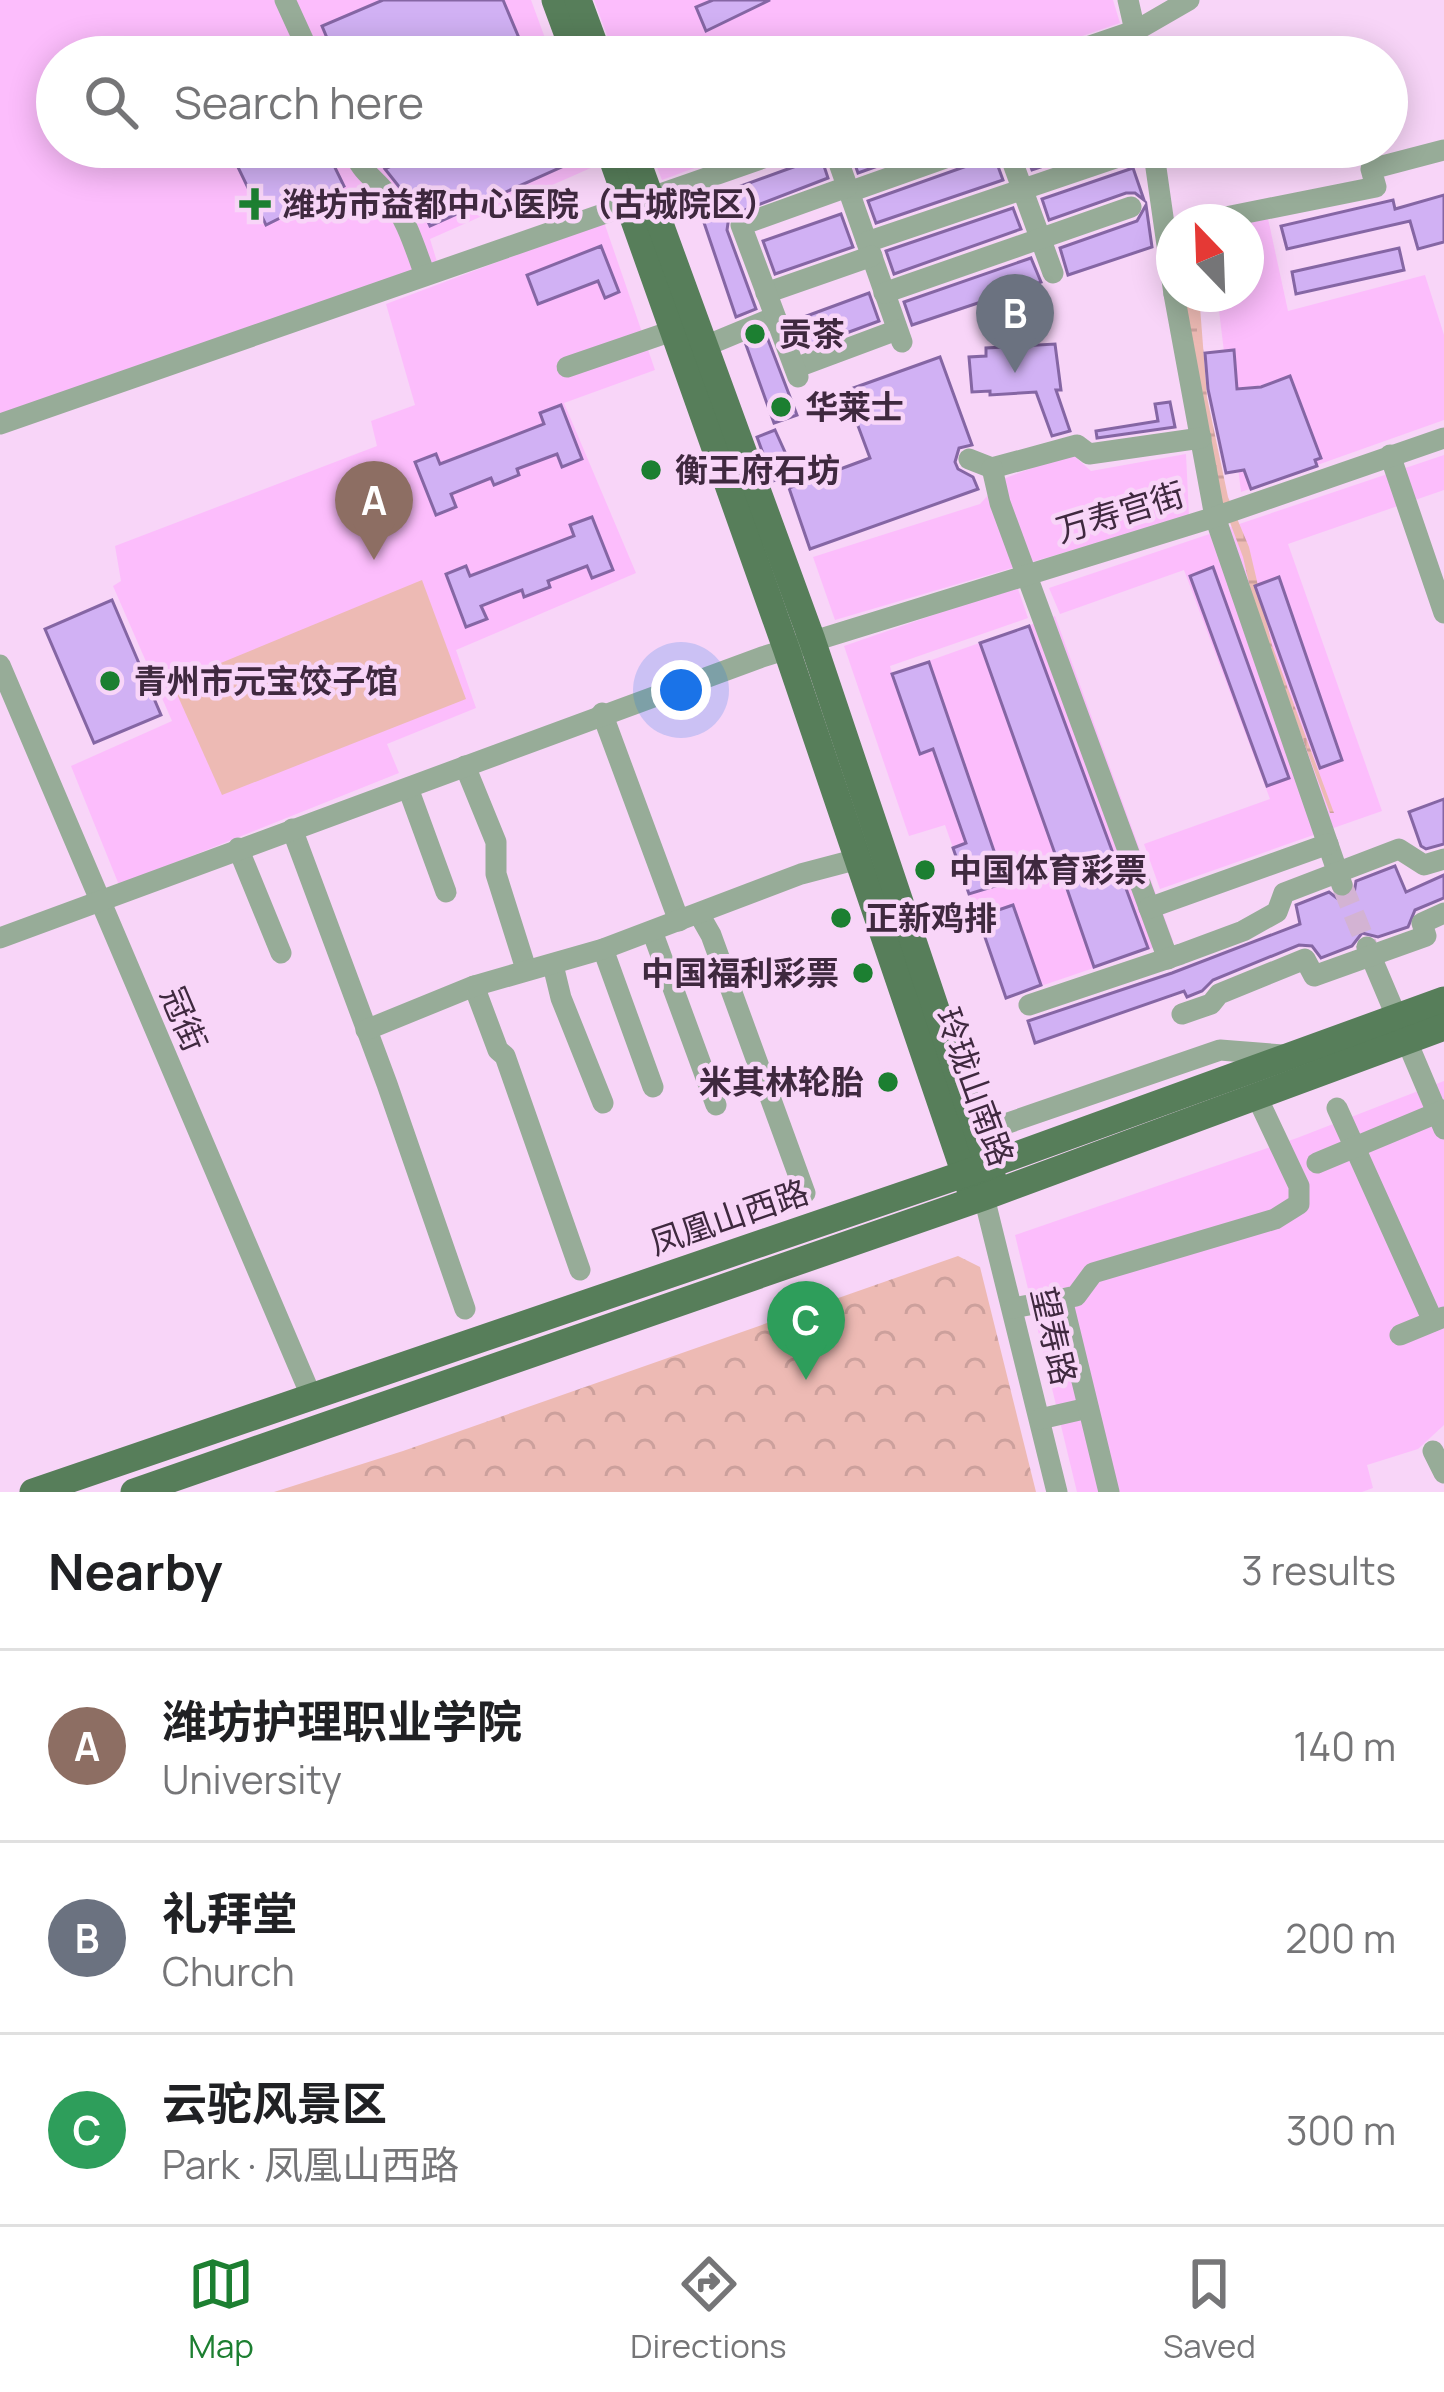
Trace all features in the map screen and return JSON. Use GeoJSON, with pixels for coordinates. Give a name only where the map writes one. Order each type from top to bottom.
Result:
{"type":"FeatureCollection","features":[{"type":"Feature","properties":{"kind":"main road"},"geometry":{"type":"LineString","coordinates":[[555,0],[568,36]]}},
{"type":"Feature","properties":{"kind":"main road"},"geometry":{"type":"LineString","coordinates":[[578,0],[591,36]]}},
{"type":"Feature","properties":{"kind":"main road","name":"玲珑山南路"},"geometry":{"type":"LineString","coordinates":[[620,168],[703,347],[799,644],[976,1134],[976,1170]]}},
{"type":"Feature","properties":{"kind":"main road","name":"玲珑山南路"},"geometry":{"type":"LineString","coordinates":[[635,168],[672,331],[799,644],[858,859],[976,1170],[995,1183],[984,1196]]}},
{"type":"Feature","properties":{"kind":"main road","name":"凤凰山西路"},"geometry":{"type":"LineString","coordinates":[[134,1492],[984,1196],[1256,1094],[1402,1030],[1444,1000]]}},
{"type":"Feature","properties":{"kind":"main road","name":"凤凰山西路"},"geometry":{"type":"LineString","coordinates":[[34,1492],[1295,1056],[1402,1030],[1444,1027]]}},
{"type":"Feature","properties":{"kind":"street"},"geometry":{"type":"LineString","coordinates":[[285,0],[301,36]]}},
{"type":"Feature","properties":{"kind":"street"},"geometry":{"type":"LineString","coordinates":[[1128,0],[1138,36]]}},
{"type":"Feature","properties":{"kind":"street"},"geometry":{"type":"LineString","coordinates":[[1119,36],[1189,0]]}},
{"type":"Feature","properties":{"kind":"street"},"geometry":{"type":"LineString","coordinates":[[1408,159],[1444,150]]}},
{"type":"Feature","properties":{"kind":"street"},"geometry":{"type":"LineString","coordinates":[[361,168],[389,196],[408,228],[425,275]]}},
{"type":"Feature","properties":{"kind":"street"},"geometry":{"type":"LineString","coordinates":[[0,424],[733,168]]}},
{"type":"Feature","properties":{"kind":"street"},"geometry":{"type":"LineString","coordinates":[[840,168],[848,190],[884,292],[900,336],[797,373],[741,225],[848,190],[913,168]]}},
{"type":"Feature","properties":{"kind":"street"},"geometry":{"type":"LineString","coordinates":[[1015,168],[1053,274]]}},
{"type":"Feature","properties":{"kind":"street"},"geometry":{"type":"LineString","coordinates":[[766,293],[1085,168]]}},
{"type":"Feature","properties":{"kind":"street"},"geometry":{"type":"LineString","coordinates":[[1156,168],[1161,204]]}},
{"type":"Feature","properties":{"kind":"street"},"geometry":{"type":"LineString","coordinates":[[1264,210],[1376,187],[1371,169],[1375,168]]}},
{"type":"Feature","properties":{"kind":"street"},"geometry":{"type":"LineString","coordinates":[[884,292],[1131,207]]}},
{"type":"Feature","properties":{"kind":"street"},"geometry":{"type":"LineString","coordinates":[[1177,312],[1215,517],[1340,879]]}},
{"type":"Feature","properties":{"kind":"street"},"geometry":{"type":"LineString","coordinates":[[703,347],[776,316]]}},
{"type":"Feature","properties":{"kind":"street"},"geometry":{"type":"LineString","coordinates":[[567,367],[672,331]]}},
{"type":"Feature","properties":{"kind":"street"},"geometry":{"type":"LineString","coordinates":[[969,459],[992,468],[1077,445],[1089,454],[1201,438]]}},
{"type":"Feature","properties":{"kind":"street","name":"万寿宫街"},"geometry":{"type":"LineString","coordinates":[[0,938],[799,644],[1215,517],[1444,438]]}},
{"type":"Feature","properties":{"kind":"street"},"geometry":{"type":"LineString","coordinates":[[1390,455],[1444,613]]}},
{"type":"Feature","properties":{"kind":"street"},"geometry":{"type":"LineString","coordinates":[[992,468],[1026,574],[1168,959]]}},
{"type":"Feature","properties":{"kind":"street","name":"冠街"},"geometry":{"type":"LineString","coordinates":[[0,665],[312,1398]]}},
{"type":"Feature","properties":{"kind":"street"},"geometry":{"type":"LineString","coordinates":[[602,713],[689,917],[711,935],[805,1193]]}},
{"type":"Feature","properties":{"kind":"street"},"geometry":{"type":"LineString","coordinates":[[465,766],[496,842],[496,874],[526,968]]}},
{"type":"Feature","properties":{"kind":"street"},"geometry":{"type":"LineString","coordinates":[[408,788],[446,892]]}},
{"type":"Feature","properties":{"kind":"street"},"geometry":{"type":"LineString","coordinates":[[292,829],[465,1309]]}},
{"type":"Feature","properties":{"kind":"street"},"geometry":{"type":"LineString","coordinates":[[1149,908],[1328,844]]}},
{"type":"Feature","properties":{"kind":"street"},"geometry":{"type":"LineString","coordinates":[[238,848],[281,953]]}},
{"type":"Feature","properties":{"kind":"street"},"geometry":{"type":"LineString","coordinates":[[1029,1005],[1243,931],[1277,912],[1284,893],[1340,879],[1399,849],[1424,865],[1444,859]]}},
{"type":"Feature","properties":{"kind":"street"},"geometry":{"type":"LineString","coordinates":[[366,1030],[526,968],[603,950],[801,874],[858,859]]}},
{"type":"Feature","properties":{"kind":"street"},"geometry":{"type":"LineString","coordinates":[[1182,1014],[1305,959],[1313,976],[1369,951],[1426,936],[1422,923],[1444,913]]}},
{"type":"Feature","properties":{"kind":"street"},"geometry":{"type":"LineString","coordinates":[[652,931],[716,1105]]}},
{"type":"Feature","properties":{"kind":"street"},"geometry":{"type":"LineString","coordinates":[[603,950],[653,1087]]}},
{"type":"Feature","properties":{"kind":"street"},"geometry":{"type":"LineString","coordinates":[[1317,1163],[1442,1117],[1369,951]]}},
{"type":"Feature","properties":{"kind":"street"},"geometry":{"type":"LineString","coordinates":[[553,965],[602,1103]]}},
{"type":"Feature","properties":{"kind":"street"},"geometry":{"type":"LineString","coordinates":[[475,986],[521,1100],[580,1270]]}},
{"type":"Feature","properties":{"kind":"street"},"geometry":{"type":"LineString","coordinates":[[976,1134],[1220,1050],[1295,1056]]}},
{"type":"Feature","properties":{"kind":"street"},"geometry":{"type":"LineString","coordinates":[[1013,1308],[1076,1296],[1093,1274],[1275,1219],[1299,1204],[1299,1186],[1256,1094]]}},
{"type":"Feature","properties":{"kind":"street"},"geometry":{"type":"LineString","coordinates":[[1337,1108],[1439,1319],[1400,1335]]}},
{"type":"Feature","properties":{"kind":"street","name":"望寿路"},"geometry":{"type":"LineString","coordinates":[[984,1196],[1057,1492]]}},
{"type":"Feature","properties":{"kind":"street"},"geometry":{"type":"LineString","coordinates":[[1062,1299],[1109,1492]]}},
{"type":"Feature","properties":{"kind":"street"},"geometry":{"type":"LineString","coordinates":[[1040,1418],[1088,1408]]}},
{"type":"Feature","properties":{"kind":"street"},"geometry":{"type":"LineString","coordinates":[[1433,1451],[1444,1473]]}},
{"type":"Feature","properties":{"kind":"shaded area","name":"潍坊市益都中心医院（古城院区）"},"geometry":{"type":"Polygon","coordinates":[[[0,0],[531,0],[544,36],[36,36],[36,168],[591,168],[430,239],[438,265],[0,414],[0,0]]]}},
{"type":"Feature","properties":{"kind":"shaded area"},"geometry":{"type":"Polygon","coordinates":[[[594,0],[1113,0],[1120,23],[1082,36],[607,36],[594,0]]]}},
{"type":"Feature","properties":{"kind":"shaded area"},"geometry":{"type":"Polygon","coordinates":[[[657,168],[694,168],[662,180],[657,168]]]}},
{"type":"Feature","properties":{"kind":"shaded area"},"geometry":{"type":"Polygon","coordinates":[[[1264,215],[1288,311],[1425,275],[1444,335],[1444,420],[1241,492],[1219,312],[1264,312],[1264,215]]]}},
{"type":"Feature","properties":{"kind":"shaded area"},"geometry":{"type":"Polygon","coordinates":[[[604,222],[655,370],[564,403],[636,573],[456,650],[476,708],[387,744],[399,773],[119,885],[71,766],[172,721],[113,586],[121,581],[115,546],[377,446],[371,421],[415,405],[386,304],[604,222]]]}},
{"type":"Feature","properties":{"kind":"shaded area"},"geometry":{"type":"Polygon","coordinates":[[[1071,453],[1091,471],[1186,454],[1189,516],[835,620],[813,557],[980,504],[1003,479],[1071,453]]]}},
{"type":"Feature","properties":{"kind":"shaded area"},"geometry":{"type":"Polygon","coordinates":[[[1444,455],[1444,490],[1288,544],[1382,811],[1160,889],[1144,844],[1270,799],[1184,570],[1060,614],[1049,588],[1444,455]]]}},
{"type":"Feature","properties":{"kind":"shaded area"},"geometry":{"type":"Polygon","coordinates":[[[1017,586],[1028,618],[890,666],[892,674],[1055,616],[1173,941],[1006,998],[945,825],[909,836],[844,646],[1017,586]]]}},
{"type":"Feature","properties":{"kind":"shaded area"},"geometry":{"type":"Polygon","coordinates":[[[1444,1081],[1444,1425],[1418,1449],[1367,1465],[1373,1488],[1362,1492],[1077,1492],[1015,1235],[1297,1138],[1444,1081]]]}},
{"type":"Feature","properties":{"kind":"green space"},"geometry":{"type":"Polygon","coordinates":[[[1185,312],[1200,312],[1207,397],[1228,497],[1249,547],[1272,645],[1334,813],[1330,813],[1255,610],[1243,557],[1217,488],[1185,312]]]}},
{"type":"Feature","properties":{"kind":"green space"},"geometry":{"type":"Polygon","coordinates":[[[422,580],[466,699],[222,795],[172,683],[422,580]]]}},
{"type":"Feature","properties":{"kind":"green space"},"geometry":{"type":"Polygon","coordinates":[[[958,1256],[980,1267],[1036,1492],[274,1492],[403,1451],[958,1256]]]}},
{"type":"Feature","properties":{"kind":"building"},"geometry":{"type":"Polygon","coordinates":[[[383,0],[503,0],[518,36],[326,36],[322,26],[383,0]]]}},
{"type":"Feature","properties":{"kind":"building"},"geometry":{"type":"Polygon","coordinates":[[[713,0],[770,0],[706,31],[696,7],[713,0]]]}},
{"type":"Feature","properties":{"kind":"building"},"geometry":{"type":"Polygon","coordinates":[[[238,168],[335,168],[344,186],[266,225],[238,168]]]}},
{"type":"Feature","properties":{"kind":"building"},"geometry":{"type":"Polygon","coordinates":[[[559,168],[430,226],[416,195],[408,198],[385,169],[559,168]]]}},
{"type":"Feature","properties":{"kind":"building"},"geometry":{"type":"Polygon","coordinates":[[[791,168],[825,168],[828,178],[729,216],[727,230],[756,309],[736,317],[697,202],[791,168]]]}},
{"type":"Feature","properties":{"kind":"building"},"geometry":{"type":"Polygon","coordinates":[[[961,168],[999,168],[1003,180],[876,223],[868,201],[961,168]]]}},
{"type":"Feature","properties":{"kind":"building"},"geometry":{"type":"Polygon","coordinates":[[[1133,168],[1144,200],[1126,193],[1049,220],[1042,199],[1133,168]]]}},
{"type":"Feature","properties":{"kind":"building"},"geometry":{"type":"Polygon","coordinates":[[[1444,195],[1444,242],[1418,249],[1410,221],[1287,249],[1281,226],[1393,200],[1395,209],[1444,195]]]}},
{"type":"Feature","properties":{"kind":"building"},"geometry":{"type":"Polygon","coordinates":[[[1146,205],[1152,247],[1068,275],[1060,248],[1137,221],[1146,205]]]}},
{"type":"Feature","properties":{"kind":"building"},"geometry":{"type":"Polygon","coordinates":[[[1013,208],[1021,229],[894,274],[886,251],[1013,208]]]}},
{"type":"Feature","properties":{"kind":"building"},"geometry":{"type":"Polygon","coordinates":[[[841,214],[853,247],[775,274],[763,241],[841,214]]]}},
{"type":"Feature","properties":{"kind":"building"},"geometry":{"type":"Polygon","coordinates":[[[601,246],[619,292],[605,298],[598,281],[538,304],[527,275],[601,246]]]}},
{"type":"Feature","properties":{"kind":"building"},"geometry":{"type":"Polygon","coordinates":[[[1399,248],[1404,270],[1296,294],[1292,272],[1399,248]]]}},
{"type":"Feature","properties":{"kind":"building"},"geometry":{"type":"Polygon","coordinates":[[[1031,258],[1041,282],[912,325],[904,302],[1031,258]]]}},
{"type":"Feature","properties":{"kind":"building"},"geometry":{"type":"Polygon","coordinates":[[[869,293],[879,321],[803,349],[793,321],[869,293]]]}},
{"type":"Feature","properties":{"kind":"building"},"geometry":{"type":"Polygon","coordinates":[[[767,337],[797,415],[774,423],[746,345],[767,337]]]}},
{"type":"Feature","properties":{"kind":"building"},"geometry":{"type":"Polygon","coordinates":[[[1055,344],[1061,390],[1056,390],[1070,431],[1052,436],[1036,392],[972,392],[969,357],[986,356],[986,348],[1055,344]]]}},
{"type":"Feature","properties":{"kind":"building"},"geometry":{"type":"Polygon","coordinates":[[[1234,350],[1237,389],[1261,387],[1290,376],[1321,458],[1315,460],[1317,466],[1251,489],[1244,470],[1226,473],[1205,353],[1234,350]]]}},
{"type":"Feature","properties":{"kind":"building"},"geometry":{"type":"Polygon","coordinates":[[[940,357],[972,445],[959,448],[955,462],[973,477],[978,489],[810,549],[789,488],[870,458],[845,391],[940,357]]]}},
{"type":"Feature","properties":{"kind":"building"},"geometry":{"type":"Polygon","coordinates":[[[1170,402],[1175,427],[1097,438],[1096,431],[1158,421],[1155,404],[1170,402]]]}},
{"type":"Feature","properties":{"kind":"building"},"geometry":{"type":"Polygon","coordinates":[[[561,405],[582,459],[562,467],[557,454],[517,469],[519,475],[494,485],[491,478],[451,494],[456,507],[436,515],[415,462],[436,454],[440,464],[544,424],[540,413],[561,405]]]}},
{"type":"Feature","properties":{"kind":"building"},"geometry":{"type":"Polygon","coordinates":[[[775,430],[794,472],[773,481],[757,437],[775,430]]]}},
{"type":"Feature","properties":{"kind":"building"},"geometry":{"type":"Polygon","coordinates":[[[592,517],[613,570],[592,578],[587,566],[548,581],[550,587],[524,597],[522,590],[481,606],[487,619],[466,627],[446,574],[466,566],[470,576],[574,536],[570,525],[592,517]]]}},
{"type":"Feature","properties":{"kind":"building"},"geometry":{"type":"Polygon","coordinates":[[[1213,567],[1289,778],[1267,786],[1190,576],[1213,567]]]}},
{"type":"Feature","properties":{"kind":"building"},"geometry":{"type":"Polygon","coordinates":[[[1279,577],[1342,760],[1320,768],[1255,586],[1279,577]]]}},
{"type":"Feature","properties":{"kind":"building"},"geometry":{"type":"Polygon","coordinates":[[[112,600],[161,715],[94,743],[45,629],[112,600]]]}},
{"type":"Feature","properties":{"kind":"building"},"geometry":{"type":"Polygon","coordinates":[[[1029,626],[1148,948],[1094,967],[1066,886],[1092,877],[1085,857],[1059,865],[980,643],[1029,626]]]}},
{"type":"Feature","properties":{"kind":"building"},"geometry":{"type":"Polygon","coordinates":[[[929,662],[1005,883],[969,894],[953,848],[966,843],[933,749],[920,754],[892,674],[929,662]]]}},
{"type":"Feature","properties":{"kind":"building"},"geometry":{"type":"Polygon","coordinates":[[[1444,799],[1444,844],[1426,849],[1409,812],[1444,799]]]}},
{"type":"Feature","properties":{"kind":"building"},"geometry":{"type":"Polygon","coordinates":[[[1395,866],[1406,892],[1444,875],[1444,898],[1415,910],[1408,927],[1378,937],[1362,933],[1352,946],[1321,958],[1312,946],[1299,945],[1213,980],[1187,997],[1184,991],[1035,1043],[1028,1021],[1300,924],[1296,905],[1329,892],[1348,899],[1356,881],[1395,866]]]}},
{"type":"Feature","properties":{"kind":"building"},"geometry":{"type":"Polygon","coordinates":[[[1013,905],[1041,985],[1006,998],[978,917],[1013,905]]]}},
{"type":"Feature","properties":{"kind":"tunnel"},"geometry":{"type":"LineString","coordinates":[[1342,885],[1367,946]]}},
{"type":"Feature","properties":{"kind":"place","name":"潍坊市益都中心医院（古城院区）"},"geometry":{"type":"Point","coordinates":[255,204]}},
{"type":"Feature","properties":{"kind":"place","name":"贡茶"},"geometry":{"type":"Point","coordinates":[755,334]}},
{"type":"Feature","properties":{"kind":"place","name":"礼拜堂"},"geometry":{"type":"Point","coordinates":[1015,373]}},
{"type":"Feature","properties":{"kind":"place","name":"华莱士"},"geometry":{"type":"Point","coordinates":[781,407]}},
{"type":"Feature","properties":{"kind":"place","name":"衡王府石坊"},"geometry":{"type":"Point","coordinates":[651,470]}},
{"type":"Feature","properties":{"kind":"place","name":"潍坊护理职业学院"},"geometry":{"type":"Point","coordinates":[374,560]}},
{"type":"Feature","properties":{"kind":"place","name":"青州市元宝饺子馆"},"geometry":{"type":"Point","coordinates":[110,681]}},
{"type":"Feature","properties":{"kind":"place","name":"中国体育彩票"},"geometry":{"type":"Point","coordinates":[925,870]}},
{"type":"Feature","properties":{"kind":"place","name":"正新鸡排"},"geometry":{"type":"Point","coordinates":[841,918]}},
{"type":"Feature","properties":{"kind":"place","name":"中国福利彩票"},"geometry":{"type":"Point","coordinates":[863,973]}},
{"type":"Feature","properties":{"kind":"place","name":"米其林轮胎"},"geometry":{"type":"Point","coordinates":[888,1082]}},
{"type":"Feature","properties":{"kind":"place","name":"云驼风景区"},"geometry":{"type":"Point","coordinates":[806,1380]}}]}
